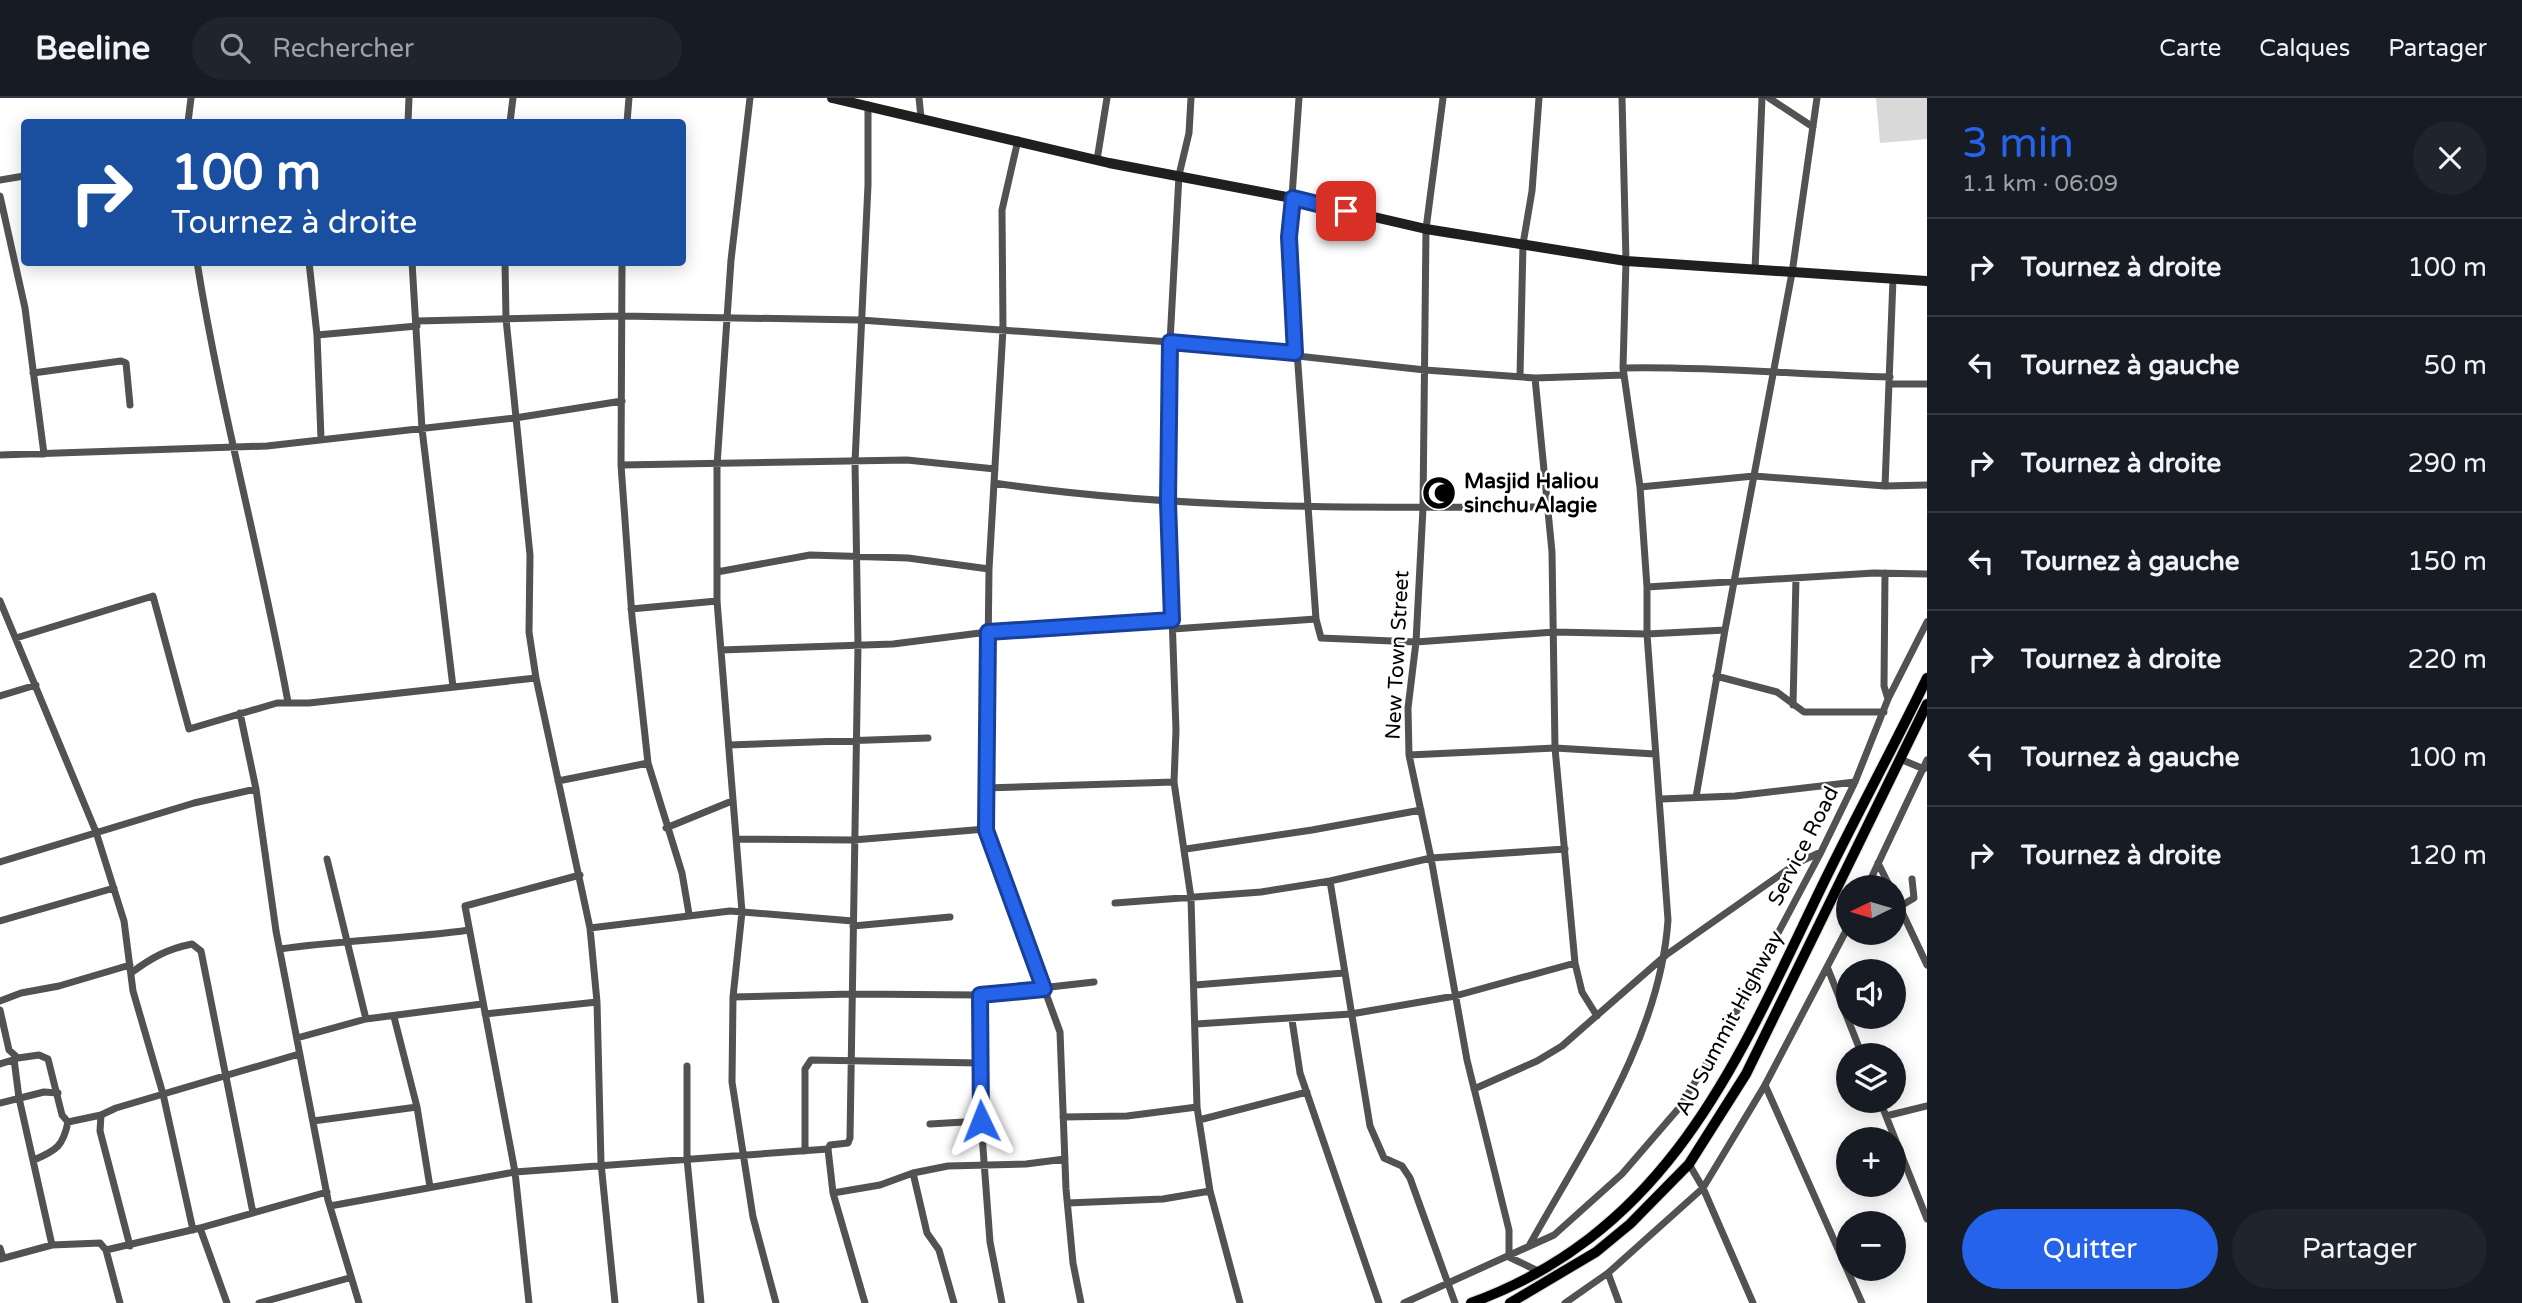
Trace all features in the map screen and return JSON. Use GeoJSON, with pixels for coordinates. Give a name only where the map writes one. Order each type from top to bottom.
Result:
{"type":"FeatureCollection","features":[{"type":"Feature","properties":{"kind":"main road","name":"AU Summit Highway"},"geometry":{"type":"LineString","coordinates":[[1471,1303],[1538,1271],[1586,1240],[1620,1213],[1680,1150],[1705,1114],[1759,1017],[1927,678]]}},
{"type":"Feature","properties":{"kind":"main road","name":"AU Summit Highway"},"geometry":{"type":"LineString","coordinates":[[1510,1303],[1596,1252],[1630,1224],[1689,1164],[1746,1074],[1927,704]]}},
{"type":"Feature","properties":{"kind":"street"},"geometry":{"type":"LineString","coordinates":[[188,119],[191,98]]}},
{"type":"Feature","properties":{"kind":"street"},"geometry":{"type":"LineString","coordinates":[[408,119],[409,98]]}},
{"type":"Feature","properties":{"kind":"street"},"geometry":{"type":"LineString","coordinates":[[510,119],[513,98]]}},
{"type":"Feature","properties":{"kind":"street"},"geometry":{"type":"LineString","coordinates":[[628,119],[629,98]]}},
{"type":"Feature","properties":{"kind":"street"},"geometry":{"type":"LineString","coordinates":[[750,98],[737,199],[717,465],[717,601],[743,912],[733,997],[732,1082],[753,1217],[776,1303]]}},
{"type":"Feature","properties":{"kind":"street"},"geometry":{"type":"LineString","coordinates":[[832,98],[1097,160],[1293,198],[1426,229],[1626,261],[1927,281]]}},
{"type":"Feature","properties":{"kind":"street"},"geometry":{"type":"LineString","coordinates":[[919,98],[921,117]]}},
{"type":"Feature","properties":{"kind":"street"},"geometry":{"type":"LineString","coordinates":[[1097,160],[1107,98]]}},
{"type":"Feature","properties":{"kind":"street"},"geometry":{"type":"LineString","coordinates":[[1191,98],[1189,133],[1179,175],[1170,342],[1168,502],[1177,730],[1174,782],[1186,849],[1191,898],[1197,1107],[1210,1191],[1240,1303]]}},
{"type":"Feature","properties":{"kind":"street"},"geometry":{"type":"LineString","coordinates":[[1299,98],[1289,237],[1306,506],[1316,619],[1321,638],[1416,642],[1554,632],[1647,634],[1725,630]]}},
{"type":"Feature","properties":{"kind":"street","name":"New Town Street"},"geometry":{"type":"LineString","coordinates":[[1443,98],[1426,229],[1423,508],[1416,642],[1408,708],[1409,755],[1474,1088],[1508,1230],[1509,1257]]}},
{"type":"Feature","properties":{"kind":"street"},"geometry":{"type":"LineString","coordinates":[[1520,376],[1523,244],[1532,191],[1539,98]]}},
{"type":"Feature","properties":{"kind":"street"},"geometry":{"type":"LineString","coordinates":[[1529,1247],[1628,1065],[1658,987],[1666,955],[1668,920],[1647,634],[1647,587],[1640,487],[1623,371],[1626,261],[1622,98]]}},
{"type":"Feature","properties":{"kind":"street"},"geometry":{"type":"LineString","coordinates":[[1755,270],[1762,98]]}},
{"type":"Feature","properties":{"kind":"street"},"geometry":{"type":"LineString","coordinates":[[1769,98],[1813,127]]}},
{"type":"Feature","properties":{"kind":"street"},"geometry":{"type":"LineString","coordinates":[[1696,797],[1716,676],[1792,273],[1817,98]]}},
{"type":"Feature","properties":{"kind":"street"},"geometry":{"type":"LineString","coordinates":[[330,1206],[515,1172],[601,1163],[828,1149],[830,1145],[848,1143],[854,738],[858,645],[856,462],[860,320],[868,185],[868,106]]}},
{"type":"Feature","properties":{"kind":"street"},"geometry":{"type":"LineString","coordinates":[[1018,140],[1002,210],[1003,329],[989,569],[986,830],[1059,1032],[1068,1203],[1081,1303]]}},
{"type":"Feature","properties":{"kind":"street"},"geometry":{"type":"LineString","coordinates":[[0,180],[21,176]]}},
{"type":"Feature","properties":{"kind":"street"},"geometry":{"type":"LineString","coordinates":[[0,196],[25,308],[44,454]]}},
{"type":"Feature","properties":{"kind":"street"},"geometry":{"type":"LineString","coordinates":[[198,266],[232,449],[266,586],[288,702]]}},
{"type":"Feature","properties":{"kind":"street"},"geometry":{"type":"LineString","coordinates":[[309,266],[317,335],[321,438]]}},
{"type":"Feature","properties":{"kind":"street"},"geometry":{"type":"LineString","coordinates":[[412,266],[422,429],[453,687]]}},
{"type":"Feature","properties":{"kind":"street"},"geometry":{"type":"LineString","coordinates":[[505,266],[506,319],[530,555],[529,632],[536,678],[590,928],[597,1002],[601,1163],[615,1303]]}},
{"type":"Feature","properties":{"kind":"street"},"geometry":{"type":"LineString","coordinates":[[622,266],[621,466],[631,609],[648,763],[682,873],[690,914]]}},
{"type":"Feature","properties":{"kind":"street"},"geometry":{"type":"LineString","coordinates":[[1885,486],[1893,279]]}},
{"type":"Feature","properties":{"kind":"street"},"geometry":{"type":"LineString","coordinates":[[317,335],[417,323],[506,319],[621,316],[860,320],[1170,342],[1295,353],[1425,370],[1535,378],[1695,366],[1927,384]]}},
{"type":"Feature","properties":{"kind":"street"},"geometry":{"type":"LineString","coordinates":[[33,373],[121,361],[126,363],[130,405]]}},
{"type":"Feature","properties":{"kind":"street"},"geometry":{"type":"LineString","coordinates":[[1535,378],[1552,552],[1555,748],[1575,963],[1582,992],[1597,1016]]}},
{"type":"Feature","properties":{"kind":"street"},"geometry":{"type":"LineString","coordinates":[[0,455],[232,449],[515,418],[622,401]]}},
{"type":"Feature","properties":{"kind":"street"},"geometry":{"type":"LineString","coordinates":[[621,466],[907,460],[995,469]]}},
{"type":"Feature","properties":{"kind":"street"},"geometry":{"type":"LineString","coordinates":[[1640,487],[1754,476],[1885,486],[1927,485]]}},
{"type":"Feature","properties":{"kind":"street"},"geometry":{"type":"LineString","coordinates":[[994,483],[1077,495],[1168,502],[1423,508],[1546,507]]}},
{"type":"Feature","properties":{"kind":"street"},"geometry":{"type":"LineString","coordinates":[[717,572],[810,555],[908,558],[989,569]]}},
{"type":"Feature","properties":{"kind":"street"},"geometry":{"type":"LineString","coordinates":[[1647,587],[1885,573],[1927,574]]}},
{"type":"Feature","properties":{"kind":"street"},"geometry":{"type":"LineString","coordinates":[[1885,573],[1884,686],[1888,699]]}},
{"type":"Feature","properties":{"kind":"street"},"geometry":{"type":"LineString","coordinates":[[1793,705],[1796,578]]}},
{"type":"Feature","properties":{"kind":"street"},"geometry":{"type":"LineString","coordinates":[[16,638],[153,596],[186,725],[194,729],[240,713],[288,702],[309,703],[536,678]]}},
{"type":"Feature","properties":{"kind":"street"},"geometry":{"type":"LineString","coordinates":[[0,601],[96,832],[124,921],[133,990],[197,1229],[227,1303]]}},
{"type":"Feature","properties":{"kind":"street"},"geometry":{"type":"LineString","coordinates":[[631,609],[717,601]]}},
{"type":"Feature","properties":{"kind":"street"},"geometry":{"type":"LineString","coordinates":[[1173,629],[1316,619]]}},
{"type":"Feature","properties":{"kind":"street"},"geometry":{"type":"LineString","coordinates":[[721,650],[893,644],[988,632],[1172,620]]}},
{"type":"Feature","properties":{"kind":"street","name":"Service Road"},"geometry":{"type":"LineString","coordinates":[[1404,1303],[1555,1235],[1622,1174],[1679,1108],[1724,1035],[1821,852],[1855,782],[1888,699],[1927,622]]}},
{"type":"Feature","properties":{"kind":"street"},"geometry":{"type":"LineString","coordinates":[[1716,676],[1777,692],[1804,712],[1884,712]]}},
{"type":"Feature","properties":{"kind":"street"},"geometry":{"type":"LineString","coordinates":[[0,696],[36,685]]}},
{"type":"Feature","properties":{"kind":"street"},"geometry":{"type":"LineString","coordinates":[[240,713],[256,789],[279,949],[299,1054],[330,1206],[349,1278],[359,1303]]}},
{"type":"Feature","properties":{"kind":"street"},"geometry":{"type":"LineString","coordinates":[[729,746],[854,738],[928,738]]}},
{"type":"Feature","properties":{"kind":"street"},"geometry":{"type":"LineString","coordinates":[[1409,755],[1555,748],[1655,754]]}},
{"type":"Feature","properties":{"kind":"street"},"geometry":{"type":"LineString","coordinates":[[1900,759],[1925,768]]}},
{"type":"Feature","properties":{"kind":"street"},"geometry":{"type":"LineString","coordinates":[[1872,875],[1927,760]]}},
{"type":"Feature","properties":{"kind":"street"},"geometry":{"type":"LineString","coordinates":[[558,781],[648,763]]}},
{"type":"Feature","properties":{"kind":"street"},"geometry":{"type":"LineString","coordinates":[[985,788],[1174,782]]}},
{"type":"Feature","properties":{"kind":"street"},"geometry":{"type":"LineString","coordinates":[[1661,799],[1735,796],[1855,782]]}},
{"type":"Feature","properties":{"kind":"street"},"geometry":{"type":"LineString","coordinates":[[0,862],[194,803],[256,789]]}},
{"type":"Feature","properties":{"kind":"street"},"geometry":{"type":"LineString","coordinates":[[666,828],[732,801]]}},
{"type":"Feature","properties":{"kind":"street"},"geometry":{"type":"LineString","coordinates":[[1186,849],[1420,810]]}},
{"type":"Feature","properties":{"kind":"street"},"geometry":{"type":"LineString","coordinates":[[737,839],[853,840],[986,830]]}},
{"type":"Feature","properties":{"kind":"street"},"geometry":{"type":"LineString","coordinates":[[1115,903],[1261,892],[1331,881],[1431,858],[1565,849]]}},
{"type":"Feature","properties":{"kind":"street"},"geometry":{"type":"LineString","coordinates":[[1474,1088],[1536,1062],[1562,1046],[1666,955],[1797,863],[1821,852]]}},
{"type":"Feature","properties":{"kind":"street"},"geometry":{"type":"LineString","coordinates":[[327,859],[366,1019]]}},
{"type":"Feature","properties":{"kind":"street"},"geometry":{"type":"LineString","coordinates":[[1878,863],[1884,875]]}},
{"type":"Feature","properties":{"kind":"street"},"geometry":{"type":"LineString","coordinates":[[529,1303],[515,1172],[465,906],[580,875]]}},
{"type":"Feature","properties":{"kind":"street"},"geometry":{"type":"LineString","coordinates":[[1906,903],[1914,898],[1912,879]]}},
{"type":"Feature","properties":{"kind":"street"},"geometry":{"type":"LineString","coordinates":[[1331,881],[1350,1014],[1370,1126],[1377,1149],[1384,1158],[1402,1166],[1410,1178],[1455,1303]]}},
{"type":"Feature","properties":{"kind":"street"},"geometry":{"type":"LineString","coordinates":[[0,921],[114,888]]}},
{"type":"Feature","properties":{"kind":"street"},"geometry":{"type":"LineString","coordinates":[[590,928],[690,914],[743,912],[853,923],[950,917]]}},
{"type":"Feature","properties":{"kind":"street"},"geometry":{"type":"LineString","coordinates":[[1906,920],[1925,955],[1927,965]]}},
{"type":"Feature","properties":{"kind":"street"},"geometry":{"type":"LineString","coordinates":[[279,949],[347,940],[429,936],[469,930]]}},
{"type":"Feature","properties":{"kind":"street"},"geometry":{"type":"LineString","coordinates":[[1,999],[131,969],[157,954],[177,947],[192,944],[201,951],[253,1213]]}},
{"type":"Feature","properties":{"kind":"street"},"geometry":{"type":"LineString","coordinates":[[1565,1303],[1608,1273],[1703,1188],[1765,1085],[1839,945]]}},
{"type":"Feature","properties":{"kind":"street"},"geometry":{"type":"LineString","coordinates":[[1196,1024],[1292,1020],[1350,1014],[1455,996],[1575,963]]}},
{"type":"Feature","properties":{"kind":"street"},"geometry":{"type":"LineString","coordinates":[[1828,969],[1857,1043]]}},
{"type":"Feature","properties":{"kind":"street"},"geometry":{"type":"LineString","coordinates":[[1195,985],[1344,973]]}},
{"type":"Feature","properties":{"kind":"street"},"geometry":{"type":"LineString","coordinates":[[733,997],[980,995],[1094,982]]}},
{"type":"Feature","properties":{"kind":"street"},"geometry":{"type":"LineString","coordinates":[[980,995],[979,1063],[984,1164],[990,1242],[1002,1303]]}},
{"type":"Feature","properties":{"kind":"street"},"geometry":{"type":"LineString","coordinates":[[485,1014],[597,1002]]}},
{"type":"Feature","properties":{"kind":"street"},"geometry":{"type":"LineString","coordinates":[[297,1038],[366,1019],[482,1004]]}},
{"type":"Feature","properties":{"kind":"street"},"geometry":{"type":"LineString","coordinates":[[0,1010],[9,1051],[16,1059],[19,1098],[52,1245]]}},
{"type":"Feature","properties":{"kind":"street"},"geometry":{"type":"LineString","coordinates":[[394,1017],[417,1107],[430,1187]]}},
{"type":"Feature","properties":{"kind":"street"},"geometry":{"type":"LineString","coordinates":[[1292,1020],[1300,1073],[1379,1303]]}},
{"type":"Feature","properties":{"kind":"street"},"geometry":{"type":"LineString","coordinates":[[68,1122],[101,1115],[116,1108],[299,1054]]}},
{"type":"Feature","properties":{"kind":"street"},"geometry":{"type":"LineString","coordinates":[[0,1063],[39,1055],[48,1059],[62,1115],[68,1122]]}},
{"type":"Feature","properties":{"kind":"street"},"geometry":{"type":"LineString","coordinates":[[805,1151],[806,1064],[811,1060],[979,1063]]}},
{"type":"Feature","properties":{"kind":"street"},"geometry":{"type":"LineString","coordinates":[[687,1066],[687,1159],[701,1303]]}},
{"type":"Feature","properties":{"kind":"street"},"geometry":{"type":"LineString","coordinates":[[1765,1085],[1862,1303]]}},
{"type":"Feature","properties":{"kind":"street"},"geometry":{"type":"LineString","coordinates":[[0,1103],[44,1092],[58,1093]]}},
{"type":"Feature","properties":{"kind":"street"},"geometry":{"type":"LineString","coordinates":[[1199,1120],[1307,1092]]}},
{"type":"Feature","properties":{"kind":"street"},"geometry":{"type":"LineString","coordinates":[[1886,1116],[1927,1106]]}},
{"type":"Feature","properties":{"kind":"street"},"geometry":{"type":"LineString","coordinates":[[313,1121],[417,1107]]}},
{"type":"Feature","properties":{"kind":"street"},"geometry":{"type":"LineString","coordinates":[[1063,1117],[1127,1116],[1197,1107]]}},
{"type":"Feature","properties":{"kind":"street"},"geometry":{"type":"LineString","coordinates":[[1885,1113],[1927,1219]]}},
{"type":"Feature","properties":{"kind":"street"},"geometry":{"type":"LineString","coordinates":[[101,1115],[100,1130],[130,1246]]}},
{"type":"Feature","properties":{"kind":"street"},"geometry":{"type":"LineString","coordinates":[[930,1124],[981,1121]]}},
{"type":"Feature","properties":{"kind":"street"},"geometry":{"type":"LineString","coordinates":[[34,1160],[50,1153],[64,1141],[68,1122]]}},
{"type":"Feature","properties":{"kind":"street"},"geometry":{"type":"LineString","coordinates":[[828,1149],[833,1193],[865,1303]]}},
{"type":"Feature","properties":{"kind":"street"},"geometry":{"type":"LineString","coordinates":[[833,1193],[880,1185],[913,1173],[948,1166],[1065,1159]]}},
{"type":"Feature","properties":{"kind":"street"},"geometry":{"type":"LineString","coordinates":[[1689,1164],[1703,1188],[1753,1303]]}},
{"type":"Feature","properties":{"kind":"street"},"geometry":{"type":"LineString","coordinates":[[913,1173],[927,1233],[939,1250],[954,1303]]}},
{"type":"Feature","properties":{"kind":"street"},"geometry":{"type":"LineString","coordinates":[[1068,1203],[1163,1199],[1210,1191]]}},
{"type":"Feature","properties":{"kind":"street"},"geometry":{"type":"LineString","coordinates":[[106,1250],[197,1229],[327,1192]]}},
{"type":"Feature","properties":{"kind":"street"},"geometry":{"type":"LineString","coordinates":[[0,1248],[2,1259],[52,1245],[91,1241],[100,1243],[106,1250],[120,1303]]}},
{"type":"Feature","properties":{"kind":"street"},"geometry":{"type":"LineString","coordinates":[[1509,1257],[1538,1271]]}},
{"type":"Feature","properties":{"kind":"street"},"geometry":{"type":"LineString","coordinates":[[1608,1273],[1619,1303]]}},
{"type":"Feature","properties":{"kind":"street"},"geometry":{"type":"LineString","coordinates":[[259,1303],[349,1278]]}},
{"type":"Feature","properties":{"kind":"shaded area"},"geometry":{"type":"Polygon","coordinates":[[[1876,98],[1927,98],[1927,139],[1880,143],[1876,98]]]}},
{"type":"Feature","properties":{"kind":"place","name":"Masjid Haliou sinchu Alagie"},"geometry":{"type":"Point","coordinates":[1439,493]}},
{"type":"Feature","properties":{"kind":"route"},"geometry":{"type":"LineString","coordinates":[[981,1121],[980,995],[1044,989],[986,830],[988,632],[1172,620],[1168,502],[1170,342],[1295,353],[1289,237],[1293,198],[1346,211]]}}]}
